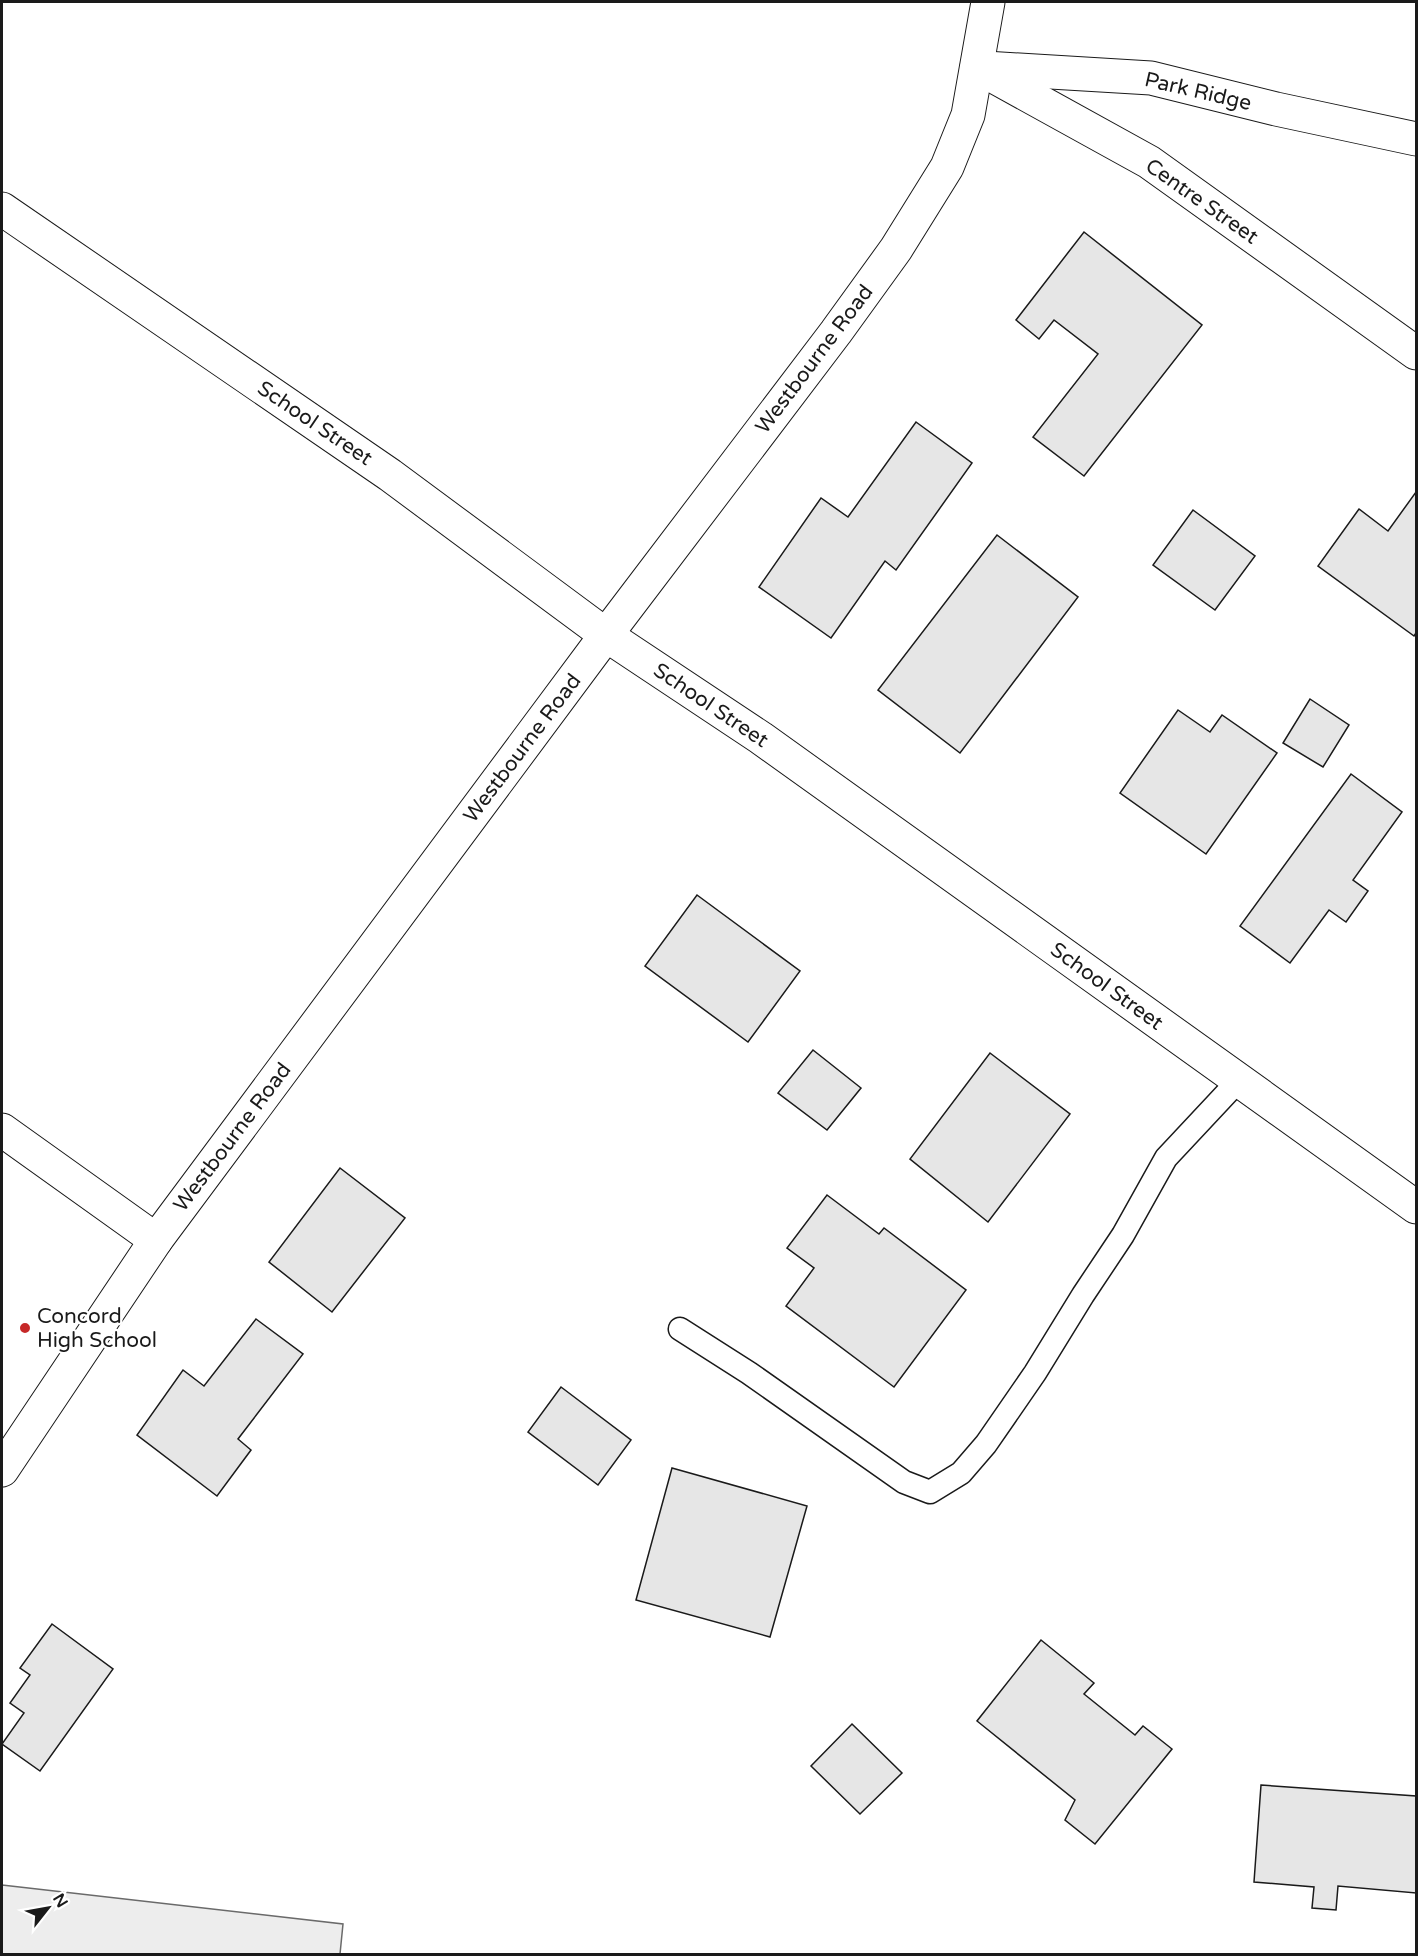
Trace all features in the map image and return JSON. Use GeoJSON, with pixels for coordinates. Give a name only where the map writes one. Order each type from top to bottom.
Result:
{"type":"FeatureCollection","features":[{"type":"Feature","properties":{"kind":"street","name":"Westbourne Road"},"geometry":{"type":"LineString","coordinates":[[2,1470],[156,1240],[896,249],[947,166],[968,115],[988,2]]}},
{"type":"Feature","properties":{"kind":"street","name":"Park Ridge"},"geometry":{"type":"LineString","coordinates":[[977,68],[1151,78],[1276,110],[1416,139]]}},
{"type":"Feature","properties":{"kind":"street","name":"Centre Street"},"geometry":{"type":"LineString","coordinates":[[977,68],[1149,162],[1416,353]]}},
{"type":"Feature","properties":{"kind":"street","name":"School Street"},"geometry":{"type":"LineString","coordinates":[[2,209],[390,475],[606,635],[761,738],[1416,1207]]}},
{"type":"Feature","properties":{"kind":"street"},"geometry":{"type":"LineString","coordinates":[[2,1130],[156,1240]]}},
{"type":"Feature","properties":{"kind":"lane"},"geometry":{"type":"LineString","coordinates":[[680,1329],[749,1373],[904,1482],[930,1492],[961,1473],[986,1444],[1035,1373],[1123,1235],[1166,1158],[1239,1080]]}},
{"type":"Feature","properties":{"kind":"shaded area"},"geometry":{"type":"Polygon","coordinates":[[[2,1885],[343,1924],[340,1954],[2,1954],[2,1885]]]}},
{"type":"Feature","properties":{"kind":"building"},"geometry":{"type":"Polygon","coordinates":[[[1084,232],[1202,325],[1084,476],[1033,437],[1098,354],[1054,320],[1039,339],[1016,320],[1084,232]]]}},
{"type":"Feature","properties":{"kind":"building"},"geometry":{"type":"Polygon","coordinates":[[[916,422],[972,463],[896,570],[885,561],[831,638],[759,587],[821,498],[848,517],[916,422]]]}},
{"type":"Feature","properties":{"kind":"building"},"geometry":{"type":"Polygon","coordinates":[[[1416,492],[1416,633],[1414,636],[1318,566],[1359,509],[1388,531],[1416,492]]]}},
{"type":"Feature","properties":{"kind":"building"},"geometry":{"type":"Polygon","coordinates":[[[1193,510],[1255,556],[1215,610],[1153,565],[1193,510]]]}},
{"type":"Feature","properties":{"kind":"building"},"geometry":{"type":"Polygon","coordinates":[[[997,535],[1078,597],[960,753],[878,690],[997,535]]]}},
{"type":"Feature","properties":{"kind":"building"},"geometry":{"type":"Polygon","coordinates":[[[1310,699],[1349,725],[1323,767],[1283,743],[1310,699]]]}},
{"type":"Feature","properties":{"kind":"building"},"geometry":{"type":"Polygon","coordinates":[[[1178,710],[1210,732],[1222,715],[1277,753],[1206,854],[1120,793],[1178,710]]]}},
{"type":"Feature","properties":{"kind":"building"},"geometry":{"type":"Polygon","coordinates":[[[1351,774],[1402,812],[1353,880],[1368,891],[1346,922],[1329,910],[1290,963],[1240,926],[1351,774]]]}},
{"type":"Feature","properties":{"kind":"building"},"geometry":{"type":"Polygon","coordinates":[[[697,895],[800,971],[748,1042],[645,966],[697,895]]]}},
{"type":"Feature","properties":{"kind":"building"},"geometry":{"type":"Polygon","coordinates":[[[813,1050],[861,1088],[827,1130],[778,1093],[813,1050]]]}},
{"type":"Feature","properties":{"kind":"building"},"geometry":{"type":"Polygon","coordinates":[[[990,1053],[1070,1114],[988,1222],[910,1159],[990,1053]]]}},
{"type":"Feature","properties":{"kind":"building"},"geometry":{"type":"Polygon","coordinates":[[[340,1168],[405,1218],[332,1312],[269,1262],[340,1168]]]}},
{"type":"Feature","properties":{"kind":"building"},"geometry":{"type":"Polygon","coordinates":[[[827,1195],[879,1234],[884,1228],[966,1290],[894,1387],[786,1306],[814,1268],[787,1248],[827,1195]]]}},
{"type":"Feature","properties":{"kind":"building"},"geometry":{"type":"Polygon","coordinates":[[[256,1319],[303,1354],[238,1439],[251,1450],[217,1496],[137,1435],[183,1370],[204,1386],[256,1319]]]}},
{"type":"Feature","properties":{"kind":"building"},"geometry":{"type":"Polygon","coordinates":[[[561,1387],[631,1440],[598,1485],[528,1432],[561,1387]]]}},
{"type":"Feature","properties":{"kind":"building"},"geometry":{"type":"Polygon","coordinates":[[[672,1468],[807,1506],[770,1637],[636,1600],[672,1468]]]}},
{"type":"Feature","properties":{"kind":"building"},"geometry":{"type":"Polygon","coordinates":[[[52,1624],[113,1669],[40,1771],[2,1744],[24,1713],[10,1703],[30,1675],[20,1668],[52,1624]]]}},
{"type":"Feature","properties":{"kind":"building"},"geometry":{"type":"Polygon","coordinates":[[[1041,1640],[1094,1683],[1084,1694],[1135,1735],[1143,1726],[1172,1749],[1095,1844],[1065,1820],[1075,1800],[977,1721],[1041,1640]]]}},
{"type":"Feature","properties":{"kind":"building"},"geometry":{"type":"Polygon","coordinates":[[[852,1724],[902,1773],[860,1814],[811,1766],[852,1724]]]}},
{"type":"Feature","properties":{"kind":"building"},"geometry":{"type":"Polygon","coordinates":[[[1261,1785],[1416,1796],[1416,1893],[1338,1886],[1336,1910],[1312,1908],[1314,1887],[1254,1882],[1261,1785]]]}},
{"type":"Feature","properties":{"kind":"place","name":"Concord High School"},"geometry":{"type":"Point","coordinates":[25,1328]}}]}
